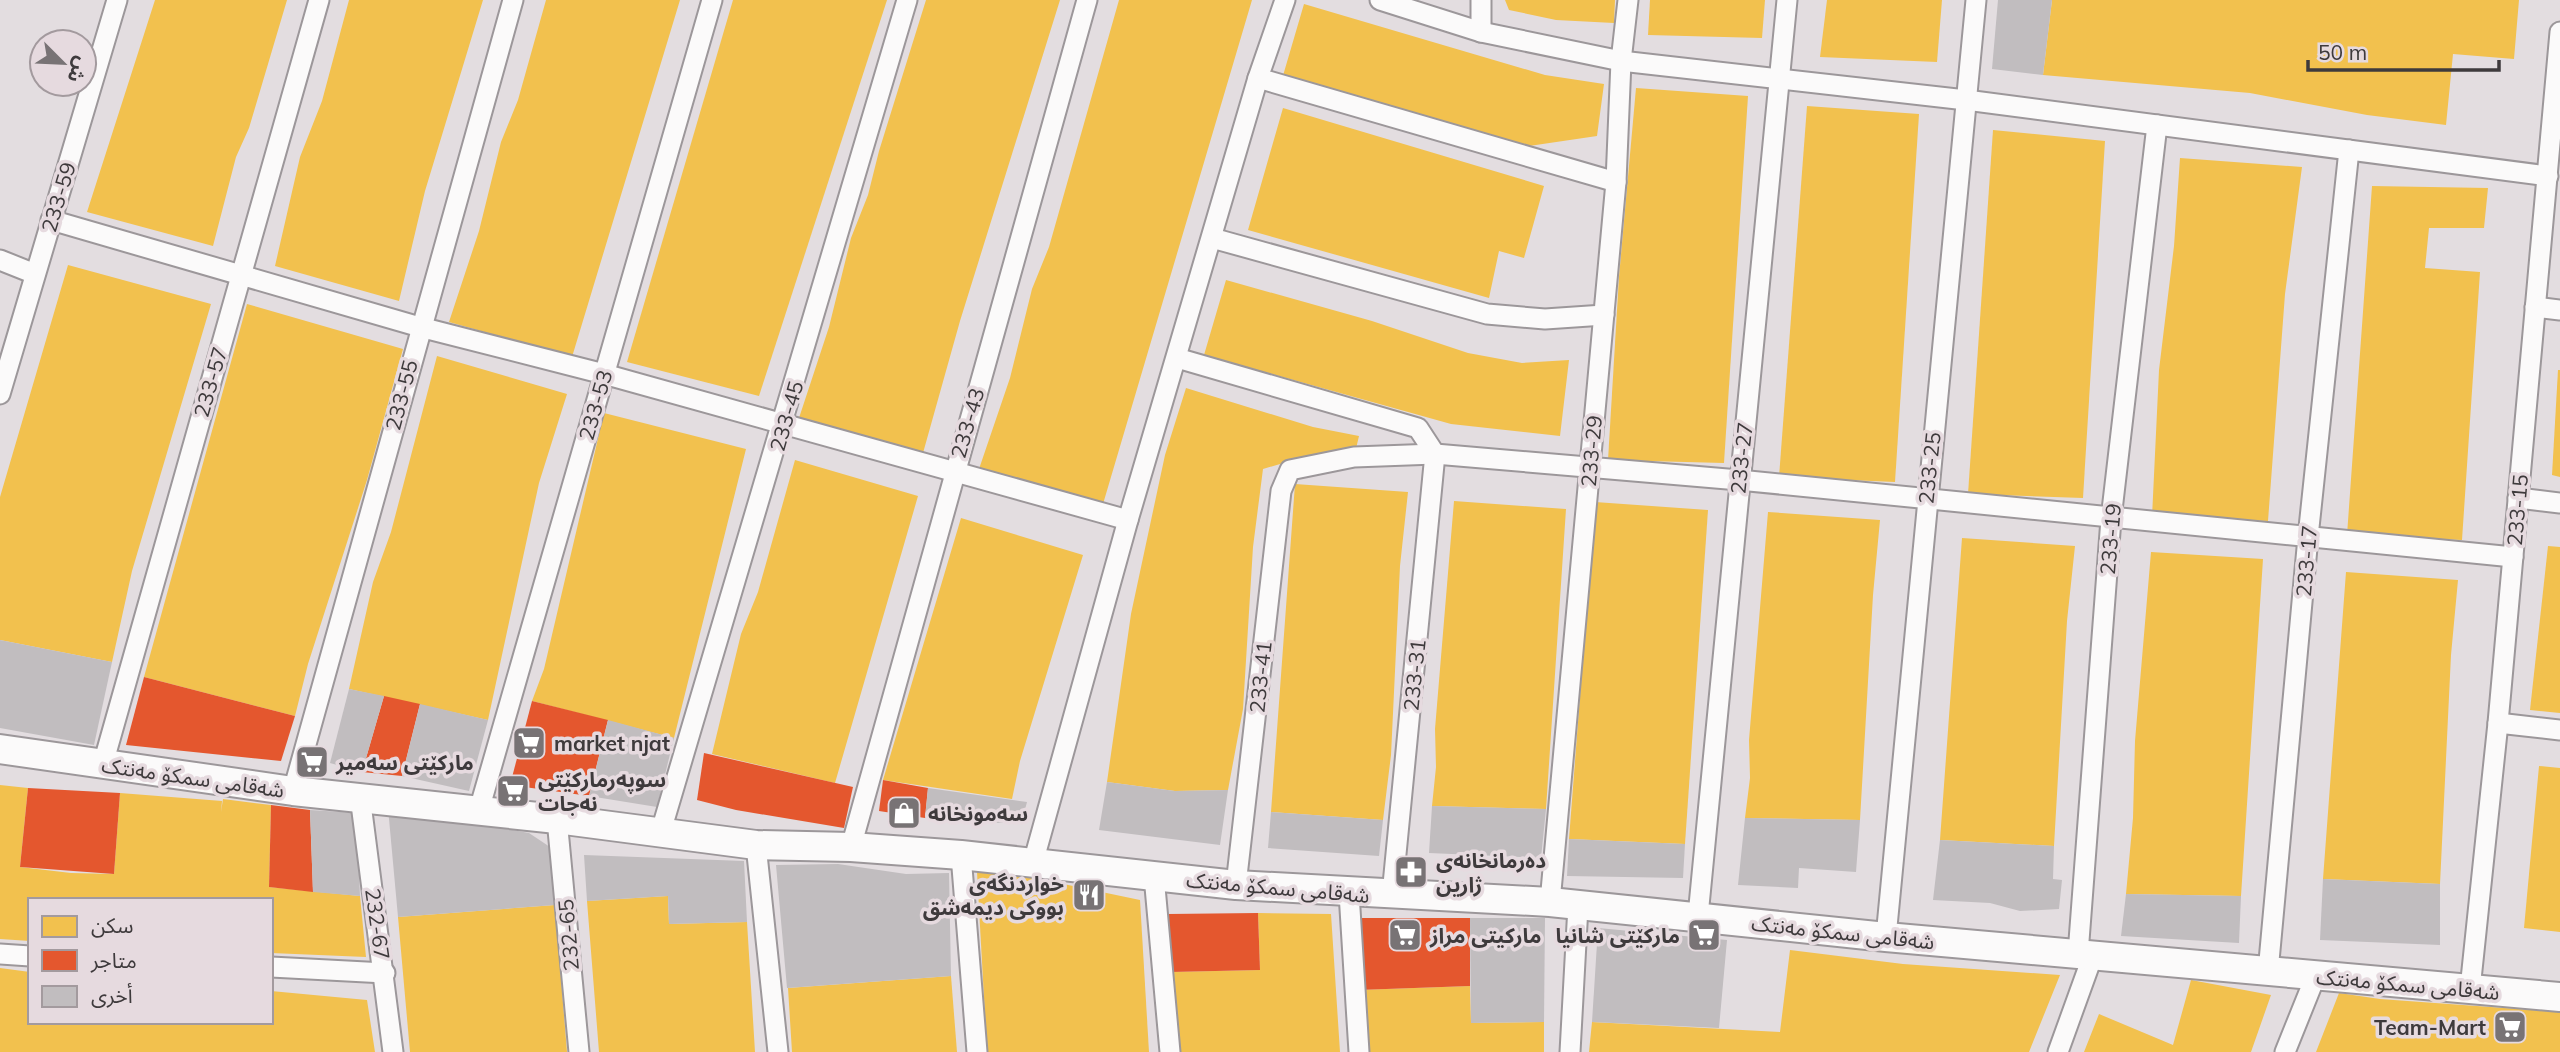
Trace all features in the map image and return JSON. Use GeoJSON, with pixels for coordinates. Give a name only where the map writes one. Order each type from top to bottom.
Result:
{"type":"FeatureCollection","features":[{"type":"Feature","properties":{"kind":"main road","name":"شەقامی سمکۆ مەنتک"},"geometry":{"type":"LineString","coordinates":[[0,749],[293,791],[360,796],[661,831],[756,845],[851,847],[961,855],[1236,886],[1550,902],[1886,937],[2560,997]]}},
{"type":"Feature","properties":{"kind":"street","name":"233-59"},"geometry":{"type":"LineString","coordinates":[[0,394],[117,0]]}},
{"type":"Feature","properties":{"kind":"street","name":"233-57"},"geometry":{"type":"LineString","coordinates":[[103,764],[319,0]]}},
{"type":"Feature","properties":{"kind":"street","name":"233-55"},"geometry":{"type":"LineString","coordinates":[[293,791],[513,0]]}},
{"type":"Feature","properties":{"kind":"street","name":"233-53"},"geometry":{"type":"LineString","coordinates":[[479,810],[712,0]]}},
{"type":"Feature","properties":{"kind":"street","name":"233-45"},"geometry":{"type":"LineString","coordinates":[[661,831],[907,0]]}},
{"type":"Feature","properties":{"kind":"street","name":"233-43"},"geometry":{"type":"LineString","coordinates":[[851,847],[953,471],[1087,0]]}},
{"type":"Feature","properties":{"kind":"street"},"geometry":{"type":"LineString","coordinates":[[1033,863],[1128,520],[1258,78],[1285,0]]}},
{"type":"Feature","properties":{"kind":"street"},"geometry":{"type":"LineString","coordinates":[[1380,0],[1481,32],[1621,61],[1966,100],[2548,176]]}},
{"type":"Feature","properties":{"kind":"street"},"geometry":{"type":"LineString","coordinates":[[1480,0],[1481,32]]}},
{"type":"Feature","properties":{"kind":"street","name":"233-29"},"geometry":{"type":"LineString","coordinates":[[1550,902],[1616,182],[1621,61],[1628,0]]}},
{"type":"Feature","properties":{"kind":"street","name":"233-27"},"geometry":{"type":"LineString","coordinates":[[1698,916],[1787,0]]}},
{"type":"Feature","properties":{"kind":"street","name":"233-25"},"geometry":{"type":"LineString","coordinates":[[1886,937],[1976,0]]}},
{"type":"Feature","properties":{"kind":"street","name":"233-15"},"geometry":{"type":"LineString","coordinates":[[2470,989],[2498,723],[2560,32]]}},
{"type":"Feature","properties":{"kind":"street"},"geometry":{"type":"LineString","coordinates":[[1258,78],[1616,182]]}},
{"type":"Feature","properties":{"kind":"street","name":"233-19"},"geometry":{"type":"LineString","coordinates":[[2058,1052],[2085,954],[2111,519],[2157,125]]}},
{"type":"Feature","properties":{"kind":"street","name":"233-17"},"geometry":{"type":"LineString","coordinates":[[2268,972],[2308,537],[2349,150]]}},
{"type":"Feature","properties":{"kind":"street"},"geometry":{"type":"LineString","coordinates":[[51,220],[420,327],[604,374],[1128,520]]}},
{"type":"Feature","properties":{"kind":"street"},"geometry":{"type":"LineString","coordinates":[[1212,238],[1487,314],[1545,320],[1604,315]]}},
{"type":"Feature","properties":{"kind":"street"},"geometry":{"type":"LineString","coordinates":[[0,260],[35,274]]}},
{"type":"Feature","properties":{"kind":"street"},"geometry":{"type":"LineString","coordinates":[[2535,307],[2560,310]]}},
{"type":"Feature","properties":{"kind":"street"},"geometry":{"type":"LineString","coordinates":[[1177,358],[1418,428],[1435,454],[1739,480],[1926,501],[2512,557]]}},
{"type":"Feature","properties":{"kind":"street","name":"233-41"},"geometry":{"type":"LineString","coordinates":[[1236,886],[1280,491],[1290,470],[1354,457],[1435,454]]}},
{"type":"Feature","properties":{"kind":"street","name":"233-31"},"geometry":{"type":"LineString","coordinates":[[1392,895],[1435,454]]}},
{"type":"Feature","properties":{"kind":"street"},"geometry":{"type":"LineString","coordinates":[[2518,498],[2560,503]]}},
{"type":"Feature","properties":{"kind":"street"},"geometry":{"type":"LineString","coordinates":[[2498,723],[2560,730]]}},
{"type":"Feature","properties":{"kind":"street","name":"232-67"},"geometry":{"type":"LineString","coordinates":[[360,796],[394,1052]]}},
{"type":"Feature","properties":{"kind":"street","name":"232-65"},"geometry":{"type":"LineString","coordinates":[[557,819],[579,1052]]}},
{"type":"Feature","properties":{"kind":"street"},"geometry":{"type":"LineString","coordinates":[[756,845],[778,1052]]}},
{"type":"Feature","properties":{"kind":"street"},"geometry":{"type":"LineString","coordinates":[[961,855],[977,1052]]}},
{"type":"Feature","properties":{"kind":"street"},"geometry":{"type":"LineString","coordinates":[[1154,876],[1170,1052]]}},
{"type":"Feature","properties":{"kind":"street"},"geometry":{"type":"LineString","coordinates":[[1349,893],[1359,1052]]}},
{"type":"Feature","properties":{"kind":"street"},"geometry":{"type":"LineString","coordinates":[[1570,1052],[1578,906]]}},
{"type":"Feature","properties":{"kind":"street"},"geometry":{"type":"LineString","coordinates":[[0,954],[28,956]]}},
{"type":"Feature","properties":{"kind":"street"},"geometry":{"type":"LineString","coordinates":[[273,967],[385,973]]}},
{"type":"Feature","properties":{"kind":"street"},"geometry":{"type":"LineString","coordinates":[[2285,1052],[2316,975]]}},
{"type":"Feature","properties":{"kind":"building: سكن"},"geometry":{"type":"Polygon","coordinates":[[[155,0],[287,0],[249,128],[236,157],[213,246],[87,212],[155,0]]]}},
{"type":"Feature","properties":{"kind":"building: سكن"},"geometry":{"type":"Polygon","coordinates":[[[349,0],[483,0],[425,191],[399,301],[275,266],[300,157],[322,101],[349,0]]]}},
{"type":"Feature","properties":{"kind":"building: سكن"},"geometry":{"type":"Polygon","coordinates":[[[546,0],[680,0],[572,357],[449,322],[479,231],[501,142],[518,100],[546,0]]]}},
{"type":"Feature","properties":{"kind":"building: سكن"},"geometry":{"type":"Polygon","coordinates":[[[733,0],[887,0],[759,396],[627,362],[733,0]]]}},
{"type":"Feature","properties":{"kind":"building: سكن"},"geometry":{"type":"Polygon","coordinates":[[[926,0],[1060,0],[960,321],[923,453],[799,418],[829,327],[851,238],[868,195],[926,0]]]}},
{"type":"Feature","properties":{"kind":"building: سكن"},"geometry":{"type":"Polygon","coordinates":[[[1119,0],[1252,0],[1103,504],[979,469],[1010,378],[1032,289],[1049,247],[1119,0]]]}},
{"type":"Feature","properties":{"kind":"building: سكن"},"geometry":{"type":"Polygon","coordinates":[[[1505,0],[1615,0],[1614,23],[1556,20],[1509,10],[1505,0]]]}},
{"type":"Feature","properties":{"kind":"building: سكن"},"geometry":{"type":"Polygon","coordinates":[[[1650,0],[1765,0],[1762,38],[1648,35],[1650,0]]]}},
{"type":"Feature","properties":{"kind":"building: سكن"},"geometry":{"type":"Polygon","coordinates":[[[1827,0],[1942,0],[1937,62],[1820,57],[1827,0]]]}},
{"type":"Feature","properties":{"kind":"building: سكن"},"geometry":{"type":"Polygon","coordinates":[[[2052,0],[2519,0],[2514,59],[2453,54],[2446,125],[2367,115],[2250,93],[2043,75],[2052,0]]]}},
{"type":"Feature","properties":{"kind":"building: سكن"},"geometry":{"type":"Polygon","coordinates":[[[1304,4],[1545,75],[1604,84],[1597,136],[1523,147],[1282,79],[1304,4]]]}},
{"type":"Feature","properties":{"kind":"building: سكن"},"geometry":{"type":"Polygon","coordinates":[[[1636,88],[1748,96],[1724,463],[1608,460],[1619,277],[1636,88]]]}},
{"type":"Feature","properties":{"kind":"building: سكن"},"geometry":{"type":"Polygon","coordinates":[[[1807,106],[1919,114],[1895,482],[1779,477],[1807,106]]]}},
{"type":"Feature","properties":{"kind":"building: سكن"},"geometry":{"type":"Polygon","coordinates":[[[1283,108],[1544,186],[1524,258],[1499,251],[1489,298],[1248,230],[1283,108]]]}},
{"type":"Feature","properties":{"kind":"building: سكن"},"geometry":{"type":"Polygon","coordinates":[[[1993,130],[2105,141],[2083,498],[1968,494],[1993,130]]]}},
{"type":"Feature","properties":{"kind":"building: سكن"},"geometry":{"type":"Polygon","coordinates":[[[2180,158],[2302,167],[2285,294],[2268,521],[2152,517],[2159,370],[2174,246],[2180,158]]]}},
{"type":"Feature","properties":{"kind":"building: سكن"},"geometry":{"type":"Polygon","coordinates":[[[2372,186],[2488,188],[2484,228],[2429,228],[2425,268],[2480,272],[2462,540],[2347,535],[2372,186]]]}},
{"type":"Feature","properties":{"kind":"building: سكن"},"geometry":{"type":"Polygon","coordinates":[[[68,265],[211,304],[132,571],[112,662],[0,640],[0,497],[68,265]]]}},
{"type":"Feature","properties":{"kind":"building: سكن"},"geometry":{"type":"Polygon","coordinates":[[[1226,280],[1372,321],[1468,353],[1522,363],[1569,360],[1560,436],[1451,424],[1204,355],[1226,280]]]}},
{"type":"Feature","properties":{"kind":"building: سكن"},"geometry":{"type":"Polygon","coordinates":[[[247,304],[403,349],[367,480],[308,664],[295,716],[144,677],[247,304]]]}},
{"type":"Feature","properties":{"kind":"building: سكن"},"geometry":{"type":"Polygon","coordinates":[[[437,356],[567,394],[539,483],[488,720],[349,689],[373,582],[391,532],[437,356]]]}},
{"type":"Feature","properties":{"kind":"building: سكن"},"geometry":{"type":"Polygon","coordinates":[[[2560,370],[2560,477],[2552,475],[2560,370]]]}},
{"type":"Feature","properties":{"kind":"building: سكن"},"geometry":{"type":"Polygon","coordinates":[[[1186,388],[1313,427],[1359,436],[1354,457],[1307,456],[1263,469],[1253,547],[1243,709],[1228,790],[1175,791],[1107,782],[1131,614],[1165,455],[1186,388]]]}},
{"type":"Feature","properties":{"kind":"building: سكن"},"geometry":{"type":"Polygon","coordinates":[[[604,413],[746,449],[674,738],[532,701],[544,669],[604,413]]]}},
{"type":"Feature","properties":{"kind":"building: سكن"},"geometry":{"type":"Polygon","coordinates":[[[795,460],[918,496],[835,783],[712,754],[741,634],[758,592],[795,460]]]}},
{"type":"Feature","properties":{"kind":"building: سكن"},"geometry":{"type":"Polygon","coordinates":[[[1295,484],[1408,492],[1400,566],[1391,755],[1383,820],[1271,812],[1295,484]]]}},
{"type":"Feature","properties":{"kind":"building: سكن"},"geometry":{"type":"Polygon","coordinates":[[[1454,501],[1566,509],[1546,809],[1432,806],[1436,767],[1435,729],[1454,501]]]}},
{"type":"Feature","properties":{"kind":"building: سكن"},"geometry":{"type":"Polygon","coordinates":[[[1595,502],[1708,510],[1685,844],[1569,839],[1595,502]]]}},
{"type":"Feature","properties":{"kind":"building: سكن"},"geometry":{"type":"Polygon","coordinates":[[[1768,512],[1880,520],[1860,820],[1745,818],[1768,512]]]}},
{"type":"Feature","properties":{"kind":"building: سكن"},"geometry":{"type":"Polygon","coordinates":[[[961,518],[1083,555],[1020,761],[1012,799],[883,780],[961,518]]]}},
{"type":"Feature","properties":{"kind":"building: سكن"},"geometry":{"type":"Polygon","coordinates":[[[1962,538],[2075,546],[2067,621],[2054,846],[1940,840],[1962,538]]]}},
{"type":"Feature","properties":{"kind":"building: سكن"},"geometry":{"type":"Polygon","coordinates":[[[2548,546],[2560,547],[2560,713],[2530,710],[2548,546]]]}},
{"type":"Feature","properties":{"kind":"building: سكن"},"geometry":{"type":"Polygon","coordinates":[[[2151,552],[2263,559],[2241,896],[2126,894],[2133,818],[2135,741],[2151,552]]]}},
{"type":"Feature","properties":{"kind":"building: سكن"},"geometry":{"type":"Polygon","coordinates":[[[2346,572],[2458,580],[2451,655],[2440,884],[2323,879],[2346,572]]]}},
{"type":"Feature","properties":{"kind":"building: سكن"},"geometry":{"type":"Polygon","coordinates":[[[2539,766],[2560,768],[2560,932],[2524,928],[2539,766]]]}},
{"type":"Feature","properties":{"kind":"building: سكن"},"geometry":{"type":"Polygon","coordinates":[[[0,785],[28,788],[20,867],[71,873],[114,874],[120,793],[222,801],[221,812],[223,799],[271,805],[269,887],[360,896],[366,957],[273,953],[273,898],[28,898],[28,941],[0,939],[0,785]]]}},
{"type":"Feature","properties":{"kind":"building: سكن"},"geometry":{"type":"Polygon","coordinates":[[[977,872],[1030,877],[1140,900],[1149,1052],[987,1052],[977,872]]]}},
{"type":"Feature","properties":{"kind":"building: سكن"},"geometry":{"type":"Polygon","coordinates":[[[668,896],[669,924],[747,922],[755,1052],[599,1052],[587,901],[668,896]]]}},
{"type":"Feature","properties":{"kind":"building: سكن"},"geometry":{"type":"Polygon","coordinates":[[[555,905],[567,1052],[410,1052],[398,917],[555,905]]]}},
{"type":"Feature","properties":{"kind":"building: سكن"},"geometry":{"type":"Polygon","coordinates":[[[1258,913],[1331,914],[1340,1052],[1180,1052],[1171,972],[1260,970],[1258,913]]]}},
{"type":"Feature","properties":{"kind":"building: سكن"},"geometry":{"type":"Polygon","coordinates":[[[1790,950],[1903,964],[2060,975],[2029,1052],[1589,1052],[1592,1022],[1780,1032],[1790,950]]]}},
{"type":"Feature","properties":{"kind":"building: سكن"},"geometry":{"type":"Polygon","coordinates":[[[0,968],[28,972],[28,1024],[273,1024],[273,991],[367,1000],[375,1052],[0,1052],[0,968]]]}},
{"type":"Feature","properties":{"kind":"building: سكن"},"geometry":{"type":"Polygon","coordinates":[[[951,976],[957,1052],[792,1052],[788,988],[951,976]]]}},
{"type":"Feature","properties":{"kind":"building: سكن"},"geometry":{"type":"Polygon","coordinates":[[[2191,980],[2271,995],[2251,1052],[2084,1052],[2099,1014],[2173,1045],[2191,980]]]}},
{"type":"Feature","properties":{"kind":"building: سكن"},"geometry":{"type":"Polygon","coordinates":[[[1470,986],[1471,1023],[1544,1022],[1544,1052],[1364,1052],[1358,990],[1470,986]]]}},
{"type":"Feature","properties":{"kind":"building: سكن"},"geometry":{"type":"Polygon","coordinates":[[[2339,993],[2380,999],[2560,1012],[2560,1052],[2316,1052],[2339,993]]]}},
{"type":"Feature","properties":{"kind":"building: متاجر"},"geometry":{"type":"Polygon","coordinates":[[[144,677],[295,716],[281,761],[126,745],[144,677]]]}},
{"type":"Feature","properties":{"kind":"building: متاجر"},"geometry":{"type":"Polygon","coordinates":[[[384,696],[420,704],[402,776],[362,772],[384,696]]]}},
{"type":"Feature","properties":{"kind":"building: متاجر"},"geometry":{"type":"Polygon","coordinates":[[[532,701],[608,720],[589,796],[510,785],[532,701]]]}},
{"type":"Feature","properties":{"kind":"building: متاجر"},"geometry":{"type":"Polygon","coordinates":[[[704,753],[853,787],[844,828],[736,810],[697,800],[704,753]]]}},
{"type":"Feature","properties":{"kind":"building: متاجر"},"geometry":{"type":"Polygon","coordinates":[[[883,780],[928,788],[925,818],[879,811],[883,780]]]}},
{"type":"Feature","properties":{"kind":"building: متاجر"},"geometry":{"type":"Polygon","coordinates":[[[28,788],[120,793],[114,874],[20,867],[28,788]]]}},
{"type":"Feature","properties":{"kind":"building: متاجر"},"geometry":{"type":"Polygon","coordinates":[[[271,805],[310,810],[313,892],[269,887],[271,805]]]}},
{"type":"Feature","properties":{"kind":"building: متاجر"},"geometry":{"type":"Polygon","coordinates":[[[1258,913],[1260,970],[1171,972],[1168,914],[1258,913]]]}},
{"type":"Feature","properties":{"kind":"building: متاجر"},"geometry":{"type":"Polygon","coordinates":[[[1356,918],[1470,918],[1470,986],[1358,990],[1356,918]]]}},
{"type":"Feature","properties":{"kind":"building: أخرى"},"geometry":{"type":"Polygon","coordinates":[[[1998,0],[2052,0],[2043,75],[1992,69],[1998,0]]]}},
{"type":"Feature","properties":{"kind":"building: أخرى"},"geometry":{"type":"Polygon","coordinates":[[[0,640],[112,662],[94,745],[0,728],[0,640]]]}},
{"type":"Feature","properties":{"kind":"building: أخرى"},"geometry":{"type":"Polygon","coordinates":[[[349,689],[384,696],[362,772],[330,763],[349,689]]]}},
{"type":"Feature","properties":{"kind":"building: أخرى"},"geometry":{"type":"Polygon","coordinates":[[[420,704],[488,720],[469,791],[402,776],[420,704]]]}},
{"type":"Feature","properties":{"kind":"building: أخرى"},"geometry":{"type":"Polygon","coordinates":[[[608,720],[674,738],[657,807],[589,796],[608,720]]]}},
{"type":"Feature","properties":{"kind":"building: أخرى"},"geometry":{"type":"Polygon","coordinates":[[[1107,782],[1175,791],[1228,790],[1220,845],[1099,830],[1107,782]]]}},
{"type":"Feature","properties":{"kind":"building: أخرى"},"geometry":{"type":"Polygon","coordinates":[[[928,788],[1027,802],[1022,821],[983,824],[925,818],[928,788]]]}},
{"type":"Feature","properties":{"kind":"building: أخرى"},"geometry":{"type":"Polygon","coordinates":[[[1432,806],[1546,809],[1541,858],[1429,853],[1432,806]]]}},
{"type":"Feature","properties":{"kind":"building: أخرى"},"geometry":{"type":"Polygon","coordinates":[[[388,808],[529,833],[550,847],[555,905],[398,917],[388,808]]]}},
{"type":"Feature","properties":{"kind":"building: أخرى"},"geometry":{"type":"Polygon","coordinates":[[[310,810],[356,813],[360,896],[313,892],[310,810]]]}},
{"type":"Feature","properties":{"kind":"building: أخرى"},"geometry":{"type":"Polygon","coordinates":[[[1271,812],[1383,820],[1379,856],[1268,848],[1271,812]]]}},
{"type":"Feature","properties":{"kind":"building: أخرى"},"geometry":{"type":"Polygon","coordinates":[[[1745,818],[1860,820],[1856,872],[1799,868],[1798,888],[1738,885],[1745,818]]]}},
{"type":"Feature","properties":{"kind":"building: أخرى"},"geometry":{"type":"Polygon","coordinates":[[[1569,839],[1685,844],[1683,878],[1567,876],[1569,839]]]}},
{"type":"Feature","properties":{"kind":"building: أخرى"},"geometry":{"type":"Polygon","coordinates":[[[1940,840],[2054,846],[2053,879],[2062,880],[2059,909],[2020,911],[1990,903],[1933,900],[1940,840]]]}},
{"type":"Feature","properties":{"kind":"building: أخرى"},"geometry":{"type":"Polygon","coordinates":[[[584,855],[744,861],[747,922],[669,924],[668,896],[587,901],[584,855]]]}},
{"type":"Feature","properties":{"kind":"building: أخرى"},"geometry":{"type":"Polygon","coordinates":[[[838,864],[906,874],[949,873],[951,976],[787,988],[776,865],[838,864]]]}},
{"type":"Feature","properties":{"kind":"building: أخرى"},"geometry":{"type":"Polygon","coordinates":[[[2323,879],[2440,884],[2440,945],[2320,940],[2323,879]]]}},
{"type":"Feature","properties":{"kind":"building: أخرى"},"geometry":{"type":"Polygon","coordinates":[[[2126,894],[2241,896],[2239,943],[2121,936],[2126,894]]]}},
{"type":"Feature","properties":{"kind":"building: أخرى"},"geometry":{"type":"Polygon","coordinates":[[[1470,918],[1545,918],[1544,1022],[1471,1023],[1470,918]]]}},
{"type":"Feature","properties":{"kind":"building: أخرى"},"geometry":{"type":"Polygon","coordinates":[[[1598,928],[1727,940],[1719,1028],[1592,1022],[1598,928]]]}},
{"type":"Feature","properties":{"kind":"place","name":"market njat"},"geometry":{"type":"Point","coordinates":[529,743]}},
{"type":"Feature","properties":{"kind":"place","name":"مارکێتی سەمیر"},"geometry":{"type":"Point","coordinates":[312,762]}},
{"type":"Feature","properties":{"kind":"place","name":"سوپەرمارکێتی نەجات"},"geometry":{"type":"Point","coordinates":[513,791]}},
{"type":"Feature","properties":{"kind":"place","name":"سەمونخانە"},"geometry":{"type":"Point","coordinates":[904,813]}},
{"type":"Feature","properties":{"kind":"place","name":"دەرمانخانەی ژارین"},"geometry":{"type":"Point","coordinates":[1411,872]}},
{"type":"Feature","properties":{"kind":"place","name":"خواردنگەی بووکی دیمەشق"},"geometry":{"type":"Point","coordinates":[1089,895]}},
{"type":"Feature","properties":{"kind":"place","name":"مارکیتی مراز"},"geometry":{"type":"Point","coordinates":[1405,935]}},
{"type":"Feature","properties":{"kind":"place","name":"مارکێتی شانیا"},"geometry":{"type":"Point","coordinates":[1704,935]}},
{"type":"Feature","properties":{"kind":"place","name":"Team-Mart"},"geometry":{"type":"Point","coordinates":[2510,1027]}}]}
